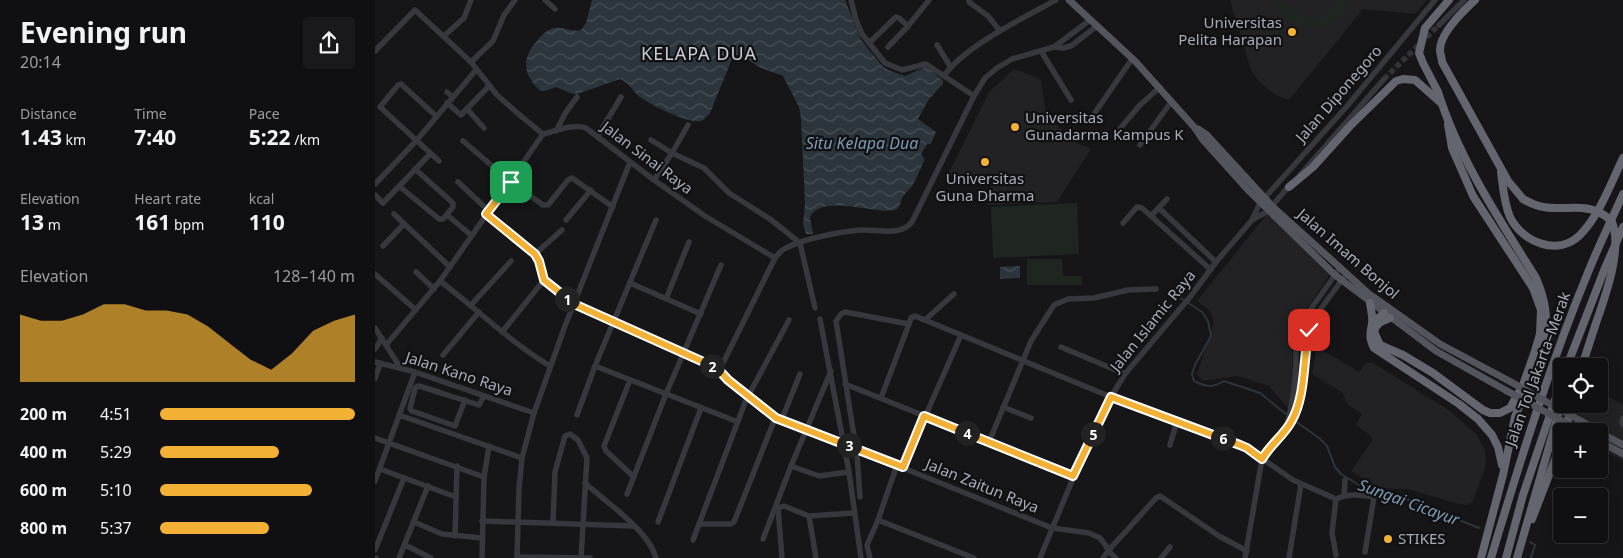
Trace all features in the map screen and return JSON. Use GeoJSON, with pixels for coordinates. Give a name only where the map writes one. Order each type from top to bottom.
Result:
{"type":"FeatureCollection","features":[{"type":"Feature","properties":{"kind":"highway"},"geometry":{"type":"LineString","coordinates":[[1449,0],[1425,28],[1419,53],[1438,92],[1448,124],[1475,177],[1536,278],[1545,304],[1546,329],[1515,417],[1503,475],[1481,558]]}},
{"type":"Feature","properties":{"kind":"highway"},"geometry":{"type":"LineString","coordinates":[[1475,0],[1443,37],[1440,49],[1442,62],[1513,190],[1523,199],[1540,208],[1592,210],[1608,217],[1615,226],[1621,241],[1622,254],[1585,358]]}},
{"type":"Feature","properties":{"kind":"highway"},"geometry":{"type":"LineString","coordinates":[[1289,187],[1313,167],[1350,126],[1396,81],[1415,80],[1441,103]]}},
{"type":"Feature","properties":{"kind":"highway"},"geometry":{"type":"LineString","coordinates":[[1387,315],[1375,327],[1374,332],[1380,345],[1403,355],[1433,373],[1483,410],[1500,413],[1510,408],[1523,385],[1535,351],[1540,334],[1541,310],[1533,288],[1470,188],[1452,148],[1448,124]]}},
{"type":"Feature","properties":{"kind":"highway"},"geometry":{"type":"LineString","coordinates":[[1501,168],[1511,219],[1524,234],[1536,242],[1553,246],[1568,243],[1579,237],[1588,227],[1623,158]]}},
{"type":"Feature","properties":{"kind":"highway","name":"Jalan Tol Jakarta–Merak"},"geometry":{"type":"LineString","coordinates":[[1491,558],[1517,468],[1558,348],[1589,269],[1623,194]]}},
{"type":"Feature","properties":{"kind":"highway","name":"Jalan Tol Jakarta–Merak"},"geometry":{"type":"LineString","coordinates":[[1570,358],[1623,227]]}},
{"type":"Feature","properties":{"kind":"highway"},"geometry":{"type":"LineString","coordinates":[[1371,303],[1372,324],[1369,335],[1375,348],[1459,404],[1487,428],[1498,447],[1503,475]]}},
{"type":"Feature","properties":{"kind":"highway"},"geometry":{"type":"LineString","coordinates":[[1372,324],[1387,315]]}},
{"type":"Feature","properties":{"kind":"highway","name":"Jalan Tol Jakarta–Merak"},"geometry":{"type":"LineString","coordinates":[[1506,558],[1523,495],[1553,406]]}},
{"type":"Feature","properties":{"kind":"highway"},"geometry":{"type":"LineString","coordinates":[[1517,558],[1558,413]]}},
{"type":"Feature","properties":{"kind":"highway"},"geometry":{"type":"LineString","coordinates":[[1517,558],[1553,465]]}},
{"type":"Feature","properties":{"kind":"main road","name":"Jalan Imam Bonjol"},"geometry":{"type":"LineString","coordinates":[[1069,0],[1160,87],[1203,140],[1228,163],[1338,277],[1436,351],[1566,423]]}},
{"type":"Feature","properties":{"kind":"main road","name":"Jalan Imam Bonjol"},"geometry":{"type":"LineString","coordinates":[[1270,208],[1369,293],[1440,344],[1584,423]]}},
{"type":"Feature","properties":{"kind":"main road","name":"Jalan Imam Bonjol"},"geometry":{"type":"LineString","coordinates":[[1608,437],[1623,445]]}},
{"type":"Feature","properties":{"kind":"main road"},"geometry":{"type":"LineString","coordinates":[[1608,446],[1623,454]]}},
{"type":"Feature","properties":{"kind":"street"},"geometry":{"type":"LineString","coordinates":[[444,36],[464,18],[471,0]]}},
{"type":"Feature","properties":{"kind":"street"},"geometry":{"type":"LineString","coordinates":[[471,62],[493,41],[504,15],[515,0]]}},
{"type":"Feature","properties":{"kind":"street"},"geometry":{"type":"LineString","coordinates":[[545,0],[555,10]]}},
{"type":"Feature","properties":{"kind":"street"},"geometry":{"type":"LineString","coordinates":[[888,47],[929,0]]}},
{"type":"Feature","properties":{"kind":"street"},"geometry":{"type":"LineString","coordinates":[[969,0],[969,2],[988,16],[1001,31]]}},
{"type":"Feature","properties":{"kind":"street"},"geometry":{"type":"LineString","coordinates":[[944,76],[950,66],[1001,31],[1056,0]]}},
{"type":"Feature","properties":{"kind":"street","name":"Jalan Diponegoro"},"geometry":{"type":"LineString","coordinates":[[1263,200],[1348,105],[1435,0]]}},
{"type":"Feature","properties":{"kind":"street"},"geometry":{"type":"LineString","coordinates":[[1439,25],[1464,0]]}},
{"type":"Feature","properties":{"kind":"street"},"geometry":{"type":"LineString","coordinates":[[852,1],[859,27],[869,43],[885,62],[902,70],[926,64],[974,96]]}},
{"type":"Feature","properties":{"kind":"street"},"geometry":{"type":"LineString","coordinates":[[375,51],[415,10],[471,62],[489,86],[515,112],[543,134],[511,182],[471,235],[441,281],[387,345]]}},
{"type":"Feature","properties":{"kind":"street"},"geometry":{"type":"LineString","coordinates":[[869,43],[895,17],[908,26]]}},
{"type":"Feature","properties":{"kind":"street"},"geometry":{"type":"LineString","coordinates":[[718,368],[722,365],[775,258],[784,249],[803,242],[853,231],[895,231],[910,225],[974,96],[985,78],[1012,58],[1054,47],[1090,20]]}},
{"type":"Feature","properties":{"kind":"street"},"geometry":{"type":"LineString","coordinates":[[1054,47],[1063,48],[1071,46],[1097,26]]}},
{"type":"Feature","properties":{"kind":"street"},"geometry":{"type":"LineString","coordinates":[[937,45],[950,66]]}},
{"type":"Feature","properties":{"kind":"street"},"geometry":{"type":"LineString","coordinates":[[1041,51],[1071,100]]}},
{"type":"Feature","properties":{"kind":"street"},"geometry":{"type":"LineString","coordinates":[[1094,114],[1132,59]]}},
{"type":"Feature","properties":{"kind":"street"},"geometry":{"type":"LineString","coordinates":[[375,184],[417,141],[476,70]]}},
{"type":"Feature","properties":{"kind":"street","name":"Jalan Diponegoro"},"geometry":{"type":"LineString","coordinates":[[1270,208],[1384,79]]}},
{"type":"Feature","properties":{"kind":"street"},"geometry":{"type":"LineString","coordinates":[[436,116],[400,84],[377,109],[439,161]]}},
{"type":"Feature","properties":{"kind":"street"},"geometry":{"type":"LineString","coordinates":[[447,104],[460,115],[489,86]]}},
{"type":"Feature","properties":{"kind":"street"},"geometry":{"type":"LineString","coordinates":[[1118,131],[1139,106],[1160,87]]}},
{"type":"Feature","properties":{"kind":"street"},"geometry":{"type":"LineString","coordinates":[[447,92],[453,97]]}},
{"type":"Feature","properties":{"kind":"street"},"geometry":{"type":"LineString","coordinates":[[556,131],[577,97]]}},
{"type":"Feature","properties":{"kind":"street"},"geometry":{"type":"LineString","coordinates":[[597,137],[621,97]]}},
{"type":"Feature","properties":{"kind":"street"},"geometry":{"type":"LineString","coordinates":[[1140,145],[1171,102]]}},
{"type":"Feature","properties":{"kind":"street"},"geometry":{"type":"LineString","coordinates":[[467,109],[484,128]]}},
{"type":"Feature","properties":{"kind":"street"},"geometry":{"type":"LineString","coordinates":[[654,180],[688,125]]}},
{"type":"Feature","properties":{"kind":"street","name":"Jalan Sinai Raya"},"geometry":{"type":"LineString","coordinates":[[543,134],[582,126],[705,216],[775,258]]}},
{"type":"Feature","properties":{"kind":"street"},"geometry":{"type":"LineString","coordinates":[[651,140],[672,153],[704,168],[729,193],[803,242],[815,308]]}},
{"type":"Feature","properties":{"kind":"street"},"geometry":{"type":"LineString","coordinates":[[463,141],[511,182],[544,206],[548,205],[571,178],[576,179],[613,207]]}},
{"type":"Feature","properties":{"kind":"street"},"geometry":{"type":"LineString","coordinates":[[375,195],[383,203],[430,154]]}},
{"type":"Feature","properties":{"kind":"street"},"geometry":{"type":"LineString","coordinates":[[590,558],[517,557],[522,458],[534,413],[550,366],[631,162]]}},
{"type":"Feature","properties":{"kind":"street"},"geometry":{"type":"LineString","coordinates":[[399,186],[439,219],[447,216],[453,207],[453,203],[415,169]]}},
{"type":"Feature","properties":{"kind":"street"},"geometry":{"type":"LineString","coordinates":[[458,182],[488,213],[535,254],[544,280],[574,304],[613,323],[718,368],[748,396],[778,418]]}},
{"type":"Feature","properties":{"kind":"street"},"geometry":{"type":"LineString","coordinates":[[566,220],[591,190]]}},
{"type":"Feature","properties":{"kind":"street"},"geometry":{"type":"LineString","coordinates":[[1151,216],[1167,199]]}},
{"type":"Feature","properties":{"kind":"street","name":"Jalan Islamic Raya"},"geometry":{"type":"LineString","coordinates":[[1040,558],[1073,476],[1111,397],[1125,374],[1191,297],[1210,269],[1252,220],[1263,200]]}},
{"type":"Feature","properties":{"kind":"street"},"geometry":{"type":"LineString","coordinates":[[1123,223],[1139,207],[1210,269]]}},
{"type":"Feature","properties":{"kind":"street"},"geometry":{"type":"LineString","coordinates":[[1159,208],[1216,262]]}},
{"type":"Feature","properties":{"kind":"street","name":"Jalan Islamic Raya"},"geometry":{"type":"LineString","coordinates":[[1252,220],[1270,208]]}},
{"type":"Feature","properties":{"kind":"street"},"geometry":{"type":"LineString","coordinates":[[394,214],[450,267]]}},
{"type":"Feature","properties":{"kind":"street"},"geometry":{"type":"LineString","coordinates":[[447,216],[471,235]]}},
{"type":"Feature","properties":{"kind":"street"},"geometry":{"type":"LineString","coordinates":[[577,415],[595,366],[656,220]]}},
{"type":"Feature","properties":{"kind":"street"},"geometry":{"type":"LineString","coordinates":[[383,246],[404,224]]}},
{"type":"Feature","properties":{"kind":"street"},"geometry":{"type":"LineString","coordinates":[[535,254],[562,230]]}},
{"type":"Feature","properties":{"kind":"street"},"geometry":{"type":"LineString","coordinates":[[666,299],[689,242]]}},
{"type":"Feature","properties":{"kind":"street"},"geometry":{"type":"LineString","coordinates":[[471,305],[511,261]]}},
{"type":"Feature","properties":{"kind":"street"},"geometry":{"type":"LineString","coordinates":[[627,494],[666,394],[721,265]]}},
{"type":"Feature","properties":{"kind":"street"},"geometry":{"type":"LineString","coordinates":[[1245,558],[1262,459],[1288,425],[1292,416],[1302,381],[1309,330],[1338,277],[1340,268]]}},
{"type":"Feature","properties":{"kind":"street"},"geometry":{"type":"LineString","coordinates":[[416,272],[434,289]]}},
{"type":"Feature","properties":{"kind":"street"},"geometry":{"type":"LineString","coordinates":[[375,274],[416,310]]}},
{"type":"Feature","properties":{"kind":"street"},"geometry":{"type":"LineString","coordinates":[[1292,416],[1298,327],[1338,277],[1347,274]]}},
{"type":"Feature","properties":{"kind":"street"},"geometry":{"type":"LineString","coordinates":[[502,332],[544,280]]}},
{"type":"Feature","properties":{"kind":"street"},"geometry":{"type":"LineString","coordinates":[[441,281],[502,332],[529,353],[550,366]]}},
{"type":"Feature","properties":{"kind":"street"},"geometry":{"type":"LineString","coordinates":[[630,283],[701,314]]}},
{"type":"Feature","properties":{"kind":"street"},"geometry":{"type":"LineString","coordinates":[[989,442],[1031,341],[1054,305],[1060,301],[1094,298],[1127,290],[1156,289]]}},
{"type":"Feature","properties":{"kind":"street"},"geometry":{"type":"LineString","coordinates":[[926,319],[954,294]]}},
{"type":"Feature","properties":{"kind":"street"},"geometry":{"type":"LineString","coordinates":[[443,355],[479,312]]}},
{"type":"Feature","properties":{"kind":"street"},"geometry":{"type":"LineString","coordinates":[[860,497],[856,449],[836,321],[841,314],[847,312],[909,324]]}},
{"type":"Feature","properties":{"kind":"street"},"geometry":{"type":"LineString","coordinates":[[881,398],[913,316],[926,319],[1111,397],[1247,448],[1301,484],[1336,499],[1344,496],[1359,495],[1374,497],[1365,552]]}},
{"type":"Feature","properties":{"kind":"street"},"geometry":{"type":"LineString","coordinates":[[820,319],[849,472],[861,558]]}},
{"type":"Feature","properties":{"kind":"street"},"geometry":{"type":"LineString","coordinates":[[693,540],[748,396],[789,320]]}},
{"type":"Feature","properties":{"kind":"street"},"geometry":{"type":"LineString","coordinates":[[1298,327],[1309,330]]}},
{"type":"Feature","properties":{"kind":"street"},"geometry":{"type":"LineString","coordinates":[[375,328],[400,367]]}},
{"type":"Feature","properties":{"kind":"street"},"geometry":{"type":"LineString","coordinates":[[870,558],[867,545],[900,466],[961,335]]}},
{"type":"Feature","properties":{"kind":"street"},"geometry":{"type":"LineString","coordinates":[[375,349],[382,338]]}},
{"type":"Feature","properties":{"kind":"street"},"geometry":{"type":"LineString","coordinates":[[1061,347],[1125,374]]}},
{"type":"Feature","properties":{"kind":"street"},"geometry":{"type":"LineString","coordinates":[[375,378],[377,363]]}},
{"type":"Feature","properties":{"kind":"street","name":"Jalan Kano Raya"},"geometry":{"type":"LineString","coordinates":[[377,363],[400,367],[534,413]]}},
{"type":"Feature","properties":{"kind":"street"},"geometry":{"type":"LineString","coordinates":[[595,366],[738,422]]}},
{"type":"Feature","properties":{"kind":"street"},"geometry":{"type":"LineString","coordinates":[[763,539],[831,371]]}},
{"type":"Feature","properties":{"kind":"street"},"geometry":{"type":"LineString","coordinates":[[375,480],[415,372]]}},
{"type":"Feature","properties":{"kind":"street"},"geometry":{"type":"LineString","coordinates":[[699,524],[733,523],[778,418],[800,374]]}},
{"type":"Feature","properties":{"kind":"street"},"geometry":{"type":"LineString","coordinates":[[428,388],[431,377]]}},
{"type":"Feature","properties":{"kind":"street"},"geometry":{"type":"LineString","coordinates":[[630,380],[604,446],[606,451],[634,477]]}},
{"type":"Feature","properties":{"kind":"street"},"geometry":{"type":"LineString","coordinates":[[438,392],[441,381]]}},
{"type":"Feature","properties":{"kind":"street"},"geometry":{"type":"LineString","coordinates":[[845,384],[1073,476]]}},
{"type":"Feature","properties":{"kind":"street"},"geometry":{"type":"LineString","coordinates":[[465,400],[455,426],[411,411],[409,406],[416,386],[428,388],[438,392],[465,400],[480,405],[485,396]]}},
{"type":"Feature","properties":{"kind":"street"},"geometry":{"type":"LineString","coordinates":[[454,397],[458,387]]}},
{"type":"Feature","properties":{"kind":"street"},"geometry":{"type":"LineString","coordinates":[[1003,407],[1031,418]]}},
{"type":"Feature","properties":{"kind":"street"},"geometry":{"type":"LineString","coordinates":[[658,522],[701,408]]}},
{"type":"Feature","properties":{"kind":"street"},"geometry":{"type":"LineString","coordinates":[[399,415],[522,458]]}},
{"type":"Feature","properties":{"kind":"street","name":"Jalan Zaitun Raya"},"geometry":{"type":"LineString","coordinates":[[778,418],[807,428],[1052,528],[1089,533],[1100,538],[1108,551],[1116,558]]}},
{"type":"Feature","properties":{"kind":"street"},"geometry":{"type":"LineString","coordinates":[[1623,418],[1623,425]]}},
{"type":"Feature","properties":{"kind":"street"},"geometry":{"type":"LineString","coordinates":[[1170,445],[1177,421]]}},
{"type":"Feature","properties":{"kind":"street"},"geometry":{"type":"LineString","coordinates":[[553,522],[555,472],[567,434],[577,438],[586,456],[581,558]]}},
{"type":"Feature","properties":{"kind":"street"},"geometry":{"type":"LineString","coordinates":[[375,438],[484,477]]}},
{"type":"Feature","properties":{"kind":"street"},"geometry":{"type":"LineString","coordinates":[[482,558],[484,477],[489,446]]}},
{"type":"Feature","properties":{"kind":"street"},"geometry":{"type":"LineString","coordinates":[[455,536],[457,466]]}},
{"type":"Feature","properties":{"kind":"street"},"geometry":{"type":"LineString","coordinates":[[791,466],[819,476],[849,472]]}},
{"type":"Feature","properties":{"kind":"street"},"geometry":{"type":"LineString","coordinates":[[379,469],[455,497]]}},
{"type":"Feature","properties":{"kind":"street"},"geometry":{"type":"LineString","coordinates":[[375,550],[404,478]]}},
{"type":"Feature","properties":{"kind":"street"},"geometry":{"type":"LineString","coordinates":[[1344,496],[1345,480]]}},
{"type":"Feature","properties":{"kind":"street"},"geometry":{"type":"LineString","coordinates":[[585,483],[645,536],[652,547],[655,558]]}},
{"type":"Feature","properties":{"kind":"street"},"geometry":{"type":"LineString","coordinates":[[1289,558],[1301,484]]}},
{"type":"Feature","properties":{"kind":"street"},"geometry":{"type":"LineString","coordinates":[[399,558],[427,486]]}},
{"type":"Feature","properties":{"kind":"street"},"geometry":{"type":"LineString","coordinates":[[1103,558],[1155,498],[1160,496],[1219,536],[1247,551]]}},
{"type":"Feature","properties":{"kind":"street"},"geometry":{"type":"LineString","coordinates":[[1336,499],[1332,533],[1336,555]]}},
{"type":"Feature","properties":{"kind":"street"},"geometry":{"type":"LineString","coordinates":[[777,507],[783,506],[809,516],[854,513]]}},
{"type":"Feature","properties":{"kind":"street"},"geometry":{"type":"LineString","coordinates":[[777,507],[782,558]]}},
{"type":"Feature","properties":{"kind":"street"},"geometry":{"type":"LineString","coordinates":[[809,516],[816,558]]}},
{"type":"Feature","properties":{"kind":"street"},"geometry":{"type":"LineString","coordinates":[[878,520],[975,558]]}},
{"type":"Feature","properties":{"kind":"street"},"geometry":{"type":"LineString","coordinates":[[483,521],[633,526]]}},
{"type":"Feature","properties":{"kind":"street"},"geometry":{"type":"LineString","coordinates":[[414,522],[439,533],[482,538]]}},
{"type":"Feature","properties":{"kind":"street"},"geometry":{"type":"LineString","coordinates":[[405,545],[431,558]]}},
{"type":"Feature","properties":{"kind":"street"},"geometry":{"type":"LineString","coordinates":[[1161,558],[1170,547]]}},
{"type":"Feature","properties":{"kind":"shaded area","name":"Universitas Pelita Harapan"},"geometry":{"type":"Polygon","coordinates":[[[1230,0],[1427,0],[1415,14],[1363,9],[1289,100],[1276,95],[1266,88],[1259,82],[1251,70],[1230,0]]]}},
{"type":"Feature","properties":{"kind":"shaded area"},"geometry":{"type":"Polygon","coordinates":[[[1271,0],[1282,0],[1303,16],[1319,20],[1340,0],[1352,0],[1339,19],[1325,25],[1310,27],[1298,23],[1271,0]]]}},
{"type":"Feature","properties":{"kind":"shaded area","name":"Universitas Gunadarma Kampus K"},"geometry":{"type":"Polygon","coordinates":[[[1014,69],[1041,79],[1046,116],[1077,143],[1091,149],[1057,202],[988,205],[991,185],[948,175],[989,92],[1014,69]]]}},
{"type":"Feature","properties":{"kind":"shaded area"},"geometry":{"type":"Polygon","coordinates":[[[1077,203],[1079,254],[993,258],[991,207],[1077,203]]]}},
{"type":"Feature","properties":{"kind":"shaded area"},"geometry":{"type":"Polygon","coordinates":[[[1268,213],[1330,274],[1299,321],[1292,346],[1291,412],[1269,386],[1237,376],[1202,381],[1197,374],[1214,322],[1210,311],[1197,301],[1268,213]]]}},
{"type":"Feature","properties":{"kind":"shaded area"},"geometry":{"type":"Polygon","coordinates":[[[1027,259],[1062,259],[1063,276],[1082,276],[1082,285],[1027,285],[1027,259]]]}},
{"type":"Feature","properties":{"kind":"shaded area"},"geometry":{"type":"Polygon","coordinates":[[[1317,347],[1359,372],[1366,363],[1373,363],[1450,411],[1476,434],[1485,450],[1486,465],[1472,503],[1466,505],[1455,503],[1408,489],[1377,487],[1351,471],[1372,441],[1371,436],[1356,425],[1362,414],[1347,404],[1343,393],[1312,374],[1317,347]]]}},
{"type":"Feature","properties":{"kind":"shaded area"},"geometry":{"type":"Polygon","coordinates":[[[1608,396],[1623,405],[1623,461],[1608,453],[1608,423],[1578,423],[1579,413],[1608,413],[1608,396]]]}},
{"type":"Feature","properties":{"kind":"water","name":"Situ Kelapa Dua"},"geometry":{"type":"Polygon","coordinates":[[[592,0],[845,0],[861,40],[883,67],[905,76],[925,67],[943,81],[943,84],[929,99],[918,119],[936,132],[931,144],[927,144],[921,154],[924,161],[914,183],[902,198],[898,208],[891,210],[828,206],[817,210],[810,217],[813,234],[806,234],[803,224],[805,203],[799,107],[783,76],[759,67],[740,55],[735,55],[732,59],[710,113],[701,121],[688,120],[652,105],[620,79],[577,94],[556,87],[541,91],[528,73],[526,60],[528,54],[543,34],[551,29],[581,30],[586,23],[592,0]]]}},
{"type":"Feature","properties":{"kind":"water"},"geometry":{"type":"Polygon","coordinates":[[[1020,266],[1020,278],[1000,279],[1000,267],[1020,266]]]}},
{"type":"Feature","properties":{"kind":"waterway","name":"Sungai Cicayur"},"geometry":{"type":"LineString","coordinates":[[1170,291],[1202,312],[1208,321],[1211,336],[1195,365],[1192,374],[1194,381],[1209,386],[1224,381],[1260,393],[1287,415]]}},
{"type":"Feature","properties":{"kind":"waterway","name":"Sungai Cicayur"},"geometry":{"type":"LineString","coordinates":[[1295,421],[1327,446],[1335,467],[1341,474],[1365,489],[1375,494],[1410,500],[1479,528]]}},
{"type":"Feature","properties":{"kind":"waterway","name":"Sungai Cicayur"},"geometry":{"type":"LineString","coordinates":[[1530,542],[1535,545],[1531,558]]}},
{"type":"Feature","properties":{"kind":"tunnel"},"geometry":{"type":"LineString","coordinates":[[1384,79],[1439,25]]}},
{"type":"Feature","properties":{"kind":"place","name":"Universitas Pelita Harapan"},"geometry":{"type":"Point","coordinates":[1292,32]}},
{"type":"Feature","properties":{"kind":"place","name":"Universitas Gunadarma Kampus K"},"geometry":{"type":"Point","coordinates":[1015,127]}},
{"type":"Feature","properties":{"kind":"place","name":"Universitas Guna Dharma"},"geometry":{"type":"Point","coordinates":[985,162]}},
{"type":"Feature","properties":{"kind":"place","name":"STIKES"},"geometry":{"type":"Point","coordinates":[1388,539]}},
{"type":"Feature","properties":{"kind":"district","name":"KELAPA DUA"},"geometry":{"type":"Point","coordinates":[699,54]}},
{"type":"Feature","properties":{"kind":"route"},"geometry":{"type":"LineString","coordinates":[[511,182],[486,214],[535,254],[544,280],[574,304],[717,368],[751,400],[776,418],[903,467],[924,416],[1073,476],[1111,397],[1240,445],[1262,459],[1294,417],[1302,381],[1309,330]]}}]}
